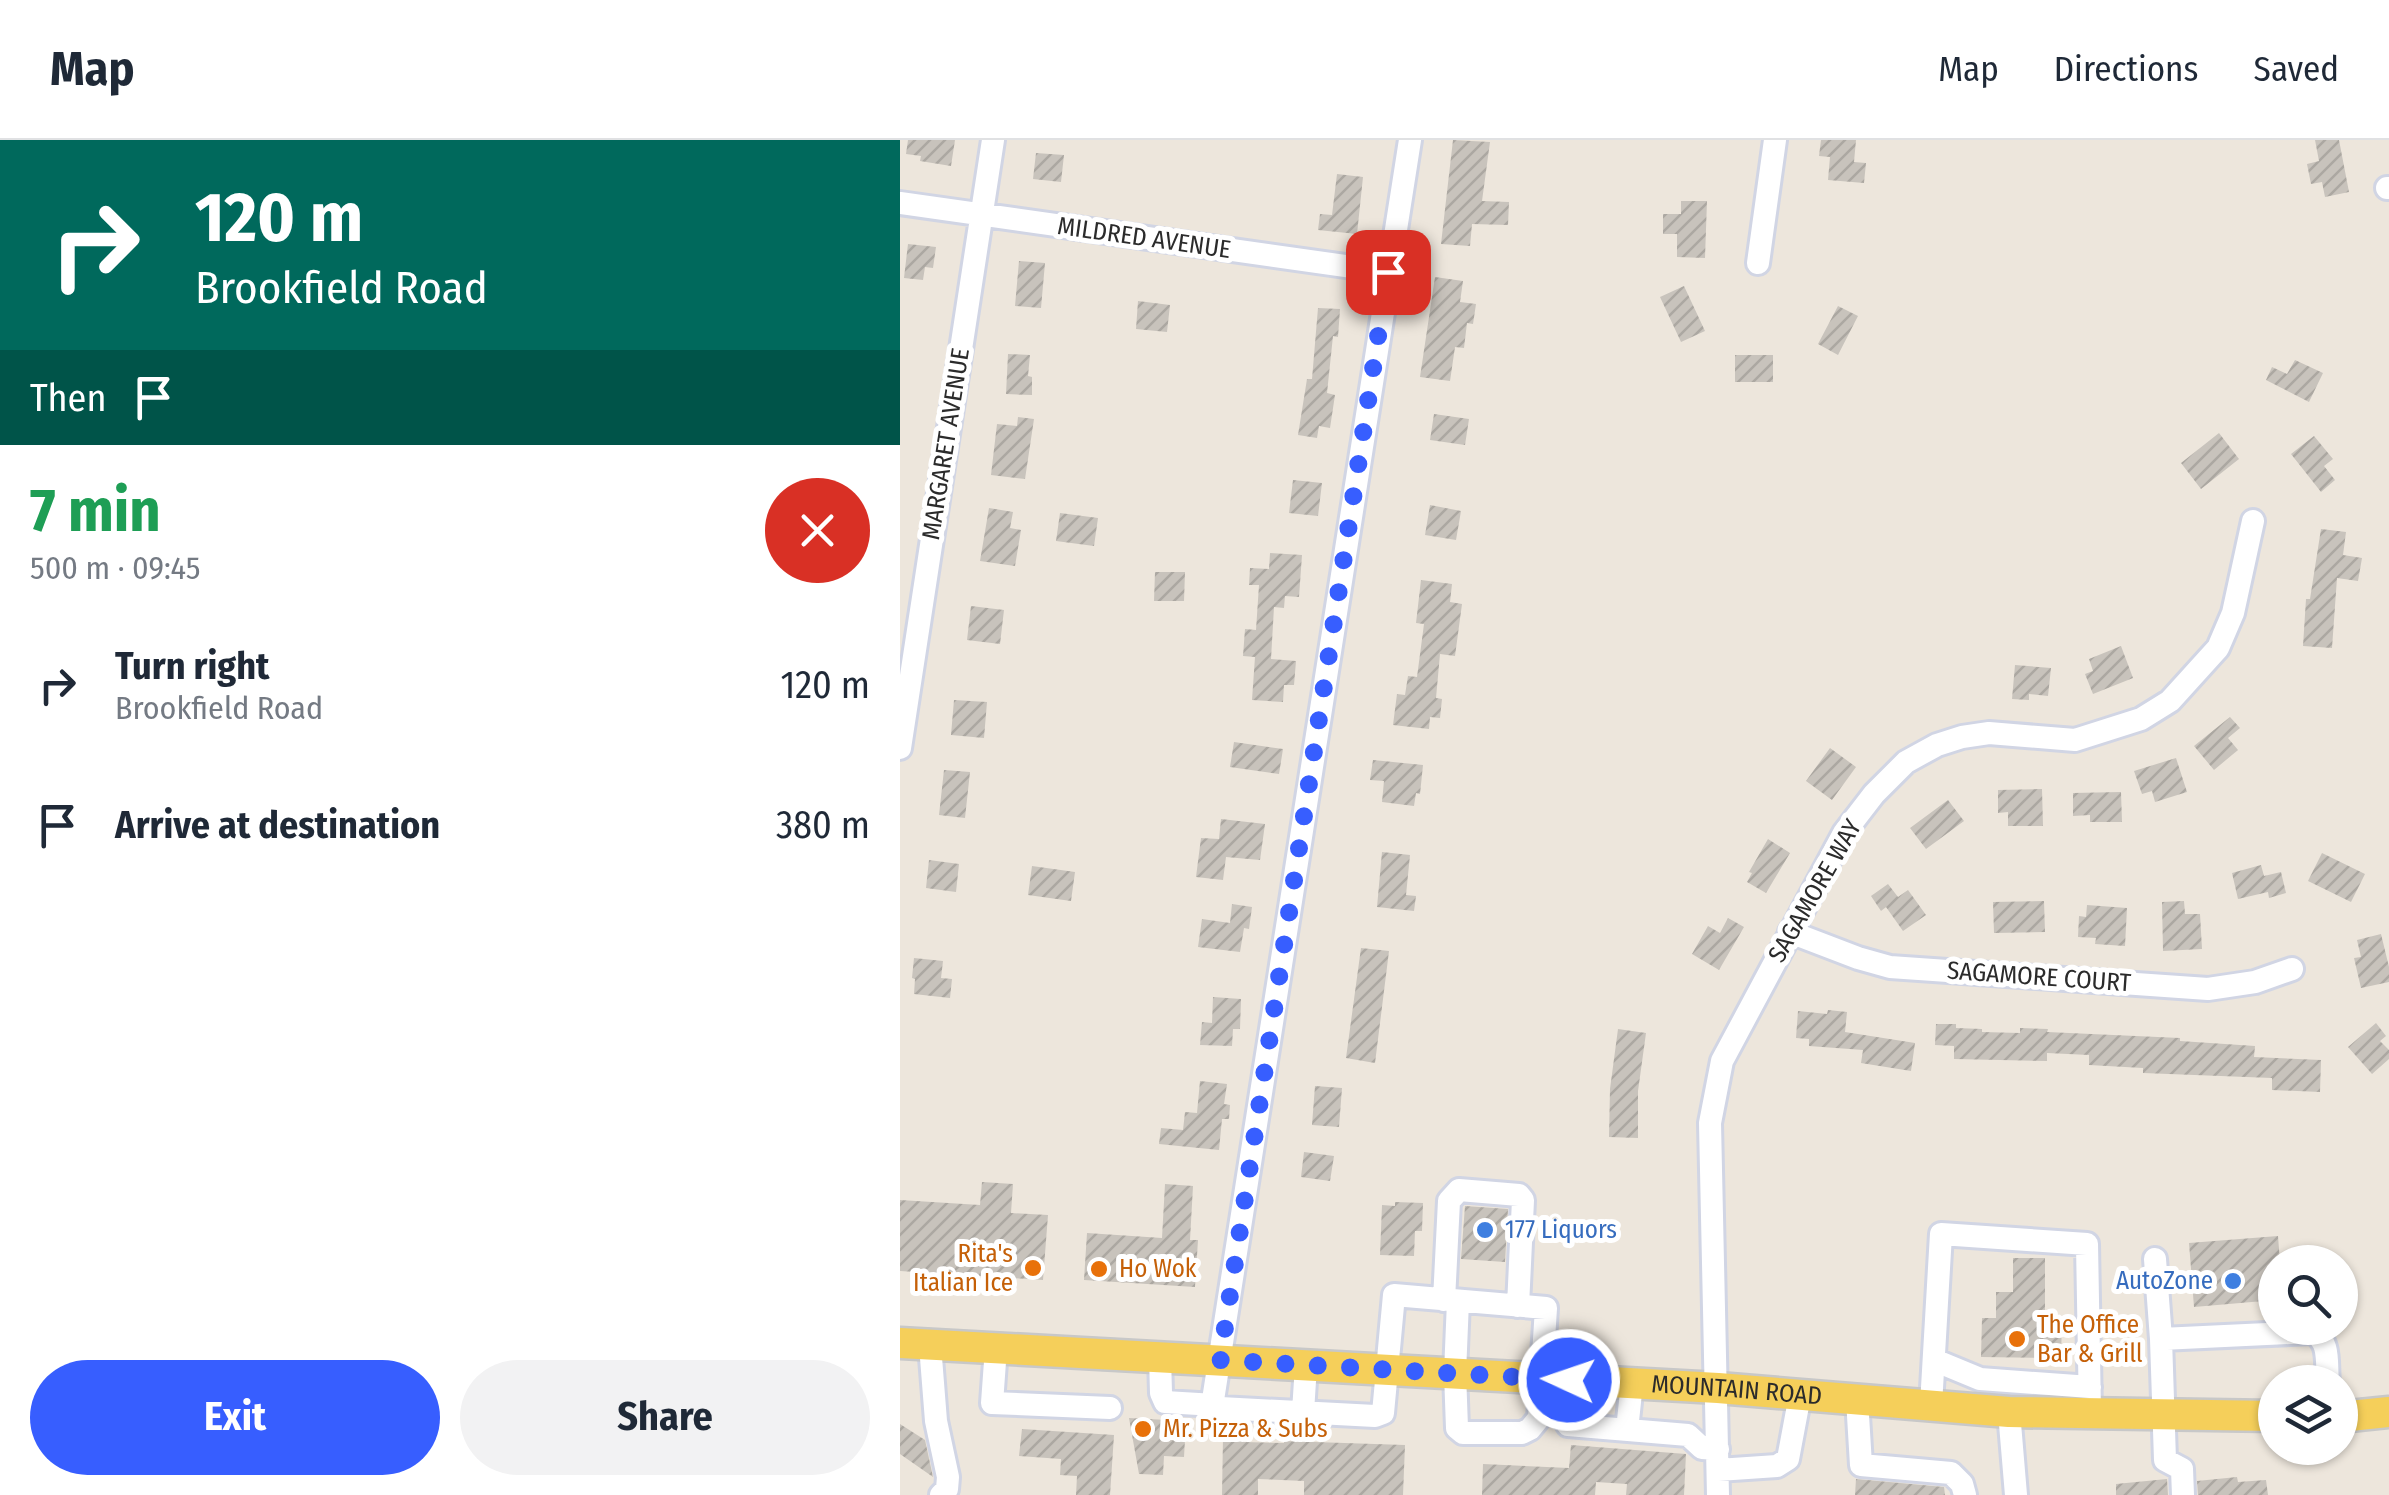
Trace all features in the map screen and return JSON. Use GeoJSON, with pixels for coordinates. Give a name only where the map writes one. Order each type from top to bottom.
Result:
{"type":"FeatureCollection","features":[{"type":"Feature","properties":{"kind":"main road","name":"MOUNTAIN ROAD"},"geometry":{"type":"LineString","coordinates":[[915,1344],[1718,1388],[2009,1412],[2090,1400],[2162,1414],[2258,1416]]}},
{"type":"Feature","properties":{"kind":"main road"},"geometry":{"type":"LineString","coordinates":[[2358,1415],[2389,1412]]}},
{"type":"Feature","properties":{"kind":"street","name":"MARGARET AVENUE"},"geometry":{"type":"LineString","coordinates":[[900,748],[993,140]]}},
{"type":"Feature","properties":{"kind":"street"},"geometry":{"type":"LineString","coordinates":[[1215,1405],[1410,140]]}},
{"type":"Feature","properties":{"kind":"street"},"geometry":{"type":"LineString","coordinates":[[1758,263],[1775,140]]}},
{"type":"Feature","properties":{"kind":"street","name":"MILDRED AVENUE"},"geometry":{"type":"LineString","coordinates":[[900,203],[1388,272]]}},
{"type":"Feature","properties":{"kind":"street","name":"SAGAMORE WAY"},"geometry":{"type":"LineString","coordinates":[[1718,1495],[1710,1123],[1722,1061],[1844,833],[1874,794],[1906,762],[1937,745],[1989,732],[2075,740],[2140,719],[2170,701],[2218,648],[2232,613],[2253,521]]}},
{"type":"Feature","properties":{"kind":"street","name":"SAGAMORE COURT"},"geometry":{"type":"LineString","coordinates":[[1790,932],[1890,968],[2208,988],[2254,982],[2292,969]]}},
{"type":"Feature","properties":{"kind":"street"},"geometry":{"type":"LineString","coordinates":[[1518,1306],[1524,1200],[1518,1194],[1459,1190],[1449,1202],[1447,1236],[1456,1428],[1530,1430],[1555,1379]]}},
{"type":"Feature","properties":{"kind":"street"},"geometry":{"type":"LineString","coordinates":[[1931,1406],[1941,1234],[2086,1244],[2090,1400],[1980,1378],[1934,1360]]}},
{"type":"Feature","properties":{"kind":"street"},"geometry":{"type":"LineString","coordinates":[[2156,1259],[2165,1460],[2182,1469],[2183,1495]]}},
{"type":"Feature","properties":{"kind":"street"},"geometry":{"type":"LineString","coordinates":[[1160,1357],[1160,1394],[1165,1402],[1379,1415],[1384,1410],[1394,1296],[1546,1308],[1555,1379],[1566,1421],[1571,1426],[1688,1435],[1718,1460],[1777,1466],[1788,1458],[1800,1395]]}},
{"type":"Feature","properties":{"kind":"street"},"geometry":{"type":"LineString","coordinates":[[2161,1339],[2312,1332],[2324,1343],[2326,1365]]}},
{"type":"Feature","properties":{"kind":"street"},"geometry":{"type":"LineString","coordinates":[[915,1344],[948,1478],[947,1489],[941,1495]]}},
{"type":"Feature","properties":{"kind":"street"},"geometry":{"type":"LineString","coordinates":[[996,1348],[992,1404],[1110,1408]]}},
{"type":"Feature","properties":{"kind":"street"},"geometry":{"type":"LineString","coordinates":[[1303,1412],[1306,1365]]}},
{"type":"Feature","properties":{"kind":"street"},"geometry":{"type":"LineString","coordinates":[[1627,1430],[1632,1383]]}},
{"type":"Feature","properties":{"kind":"street"},"geometry":{"type":"LineString","coordinates":[[1857,1400],[1861,1465],[1950,1473],[1962,1484],[1965,1495]]}},
{"type":"Feature","properties":{"kind":"street"},"geometry":{"type":"LineString","coordinates":[[2009,1412],[2016,1495]]}},
{"type":"Feature","properties":{"kind":"street"},"geometry":{"type":"LineString","coordinates":[[1538,1418],[1566,1421]]}},
{"type":"Feature","properties":{"kind":"building"},"geometry":{"type":"Polygon","coordinates":[[[908,140],[955,140],[951,166],[920,161],[921,156],[906,154],[908,140]]]}},
{"type":"Feature","properties":{"kind":"building"},"geometry":{"type":"Polygon","coordinates":[[[1453,140],[1490,142],[1482,201],[1509,202],[1508,225],[1472,224],[1470,246],[1441,244],[1453,140]]]}},
{"type":"Feature","properties":{"kind":"building"},"geometry":{"type":"Polygon","coordinates":[[[1821,140],[1856,140],[1854,162],[1866,163],[1864,183],[1828,180],[1830,157],[1819,156],[1821,140]]]}},
{"type":"Feature","properties":{"kind":"building"},"geometry":{"type":"Polygon","coordinates":[[[2315,140],[2339,140],[2349,192],[2325,197],[2322,182],[2311,184],[2307,164],[2319,161],[2315,140]]]}},
{"type":"Feature","properties":{"kind":"building"},"geometry":{"type":"Polygon","coordinates":[[[1036,153],[1064,155],[1061,182],[1033,179],[1036,153]]]}},
{"type":"Feature","properties":{"kind":"building"},"geometry":{"type":"Polygon","coordinates":[[[1337,174],[1363,177],[1357,234],[1318,230],[1320,214],[1332,215],[1337,174]]]}},
{"type":"Feature","properties":{"kind":"building"},"geometry":{"type":"Polygon","coordinates":[[[1681,201],[1707,201],[1705,258],[1677,257],[1677,234],[1663,234],[1663,214],[1681,214],[1681,201]]]}},
{"type":"Feature","properties":{"kind":"building"},"geometry":{"type":"Polygon","coordinates":[[[908,244],[936,247],[933,268],[925,267],[923,280],[904,278],[908,244]]]}},
{"type":"Feature","properties":{"kind":"building"},"geometry":{"type":"Polygon","coordinates":[[[1019,261],[1045,263],[1041,308],[1015,306],[1019,261]]]}},
{"type":"Feature","properties":{"kind":"building"},"geometry":{"type":"Polygon","coordinates":[[[1435,277],[1463,281],[1460,302],[1476,304],[1473,324],[1467,323],[1464,348],[1455,347],[1450,381],[1420,377],[1435,277]]]}},
{"type":"Feature","properties":{"kind":"building"},"geometry":{"type":"Polygon","coordinates":[[[1684,286],[1705,331],[1681,342],[1660,297],[1684,286]]]}},
{"type":"Feature","properties":{"kind":"building"},"geometry":{"type":"Polygon","coordinates":[[[1138,301],[1170,305],[1167,332],[1136,329],[1138,301]]]}},
{"type":"Feature","properties":{"kind":"building"},"geometry":{"type":"Polygon","coordinates":[[[1838,306],[1858,316],[1838,355],[1818,344],[1838,306]]]}},
{"type":"Feature","properties":{"kind":"building"},"geometry":{"type":"Polygon","coordinates":[[[1318,308],[1340,309],[1327,393],[1335,395],[1330,428],[1319,426],[1317,438],[1298,435],[1307,379],[1312,379],[1318,308]]]}},
{"type":"Feature","properties":{"kind":"building"},"geometry":{"type":"Polygon","coordinates":[[[1008,354],[1030,355],[1028,376],[1032,377],[1032,395],[1006,394],[1008,354]]]}},
{"type":"Feature","properties":{"kind":"building"},"geometry":{"type":"Polygon","coordinates":[[[1735,355],[1773,355],[1773,382],[1735,382],[1735,355]]]}},
{"type":"Feature","properties":{"kind":"building"},"geometry":{"type":"Polygon","coordinates":[[[2295,360],[2323,373],[2309,402],[2266,380],[2272,367],[2287,374],[2295,360]]]}},
{"type":"Feature","properties":{"kind":"building"},"geometry":{"type":"Polygon","coordinates":[[[1434,414],[1469,419],[1465,445],[1430,440],[1434,414]]]}},
{"type":"Feature","properties":{"kind":"building"},"geometry":{"type":"Polygon","coordinates":[[[1018,417],[1034,419],[1025,479],[991,475],[997,424],[1017,426],[1018,417]]]}},
{"type":"Feature","properties":{"kind":"building"},"geometry":{"type":"Polygon","coordinates":[[[2219,433],[2239,459],[2201,489],[2181,463],[2219,433]]]}},
{"type":"Feature","properties":{"kind":"building"},"geometry":{"type":"Polygon","coordinates":[[[2314,436],[2333,459],[2324,466],[2335,480],[2321,492],[2291,454],[2314,436]]]}},
{"type":"Feature","properties":{"kind":"building"},"geometry":{"type":"Polygon","coordinates":[[[1293,480],[1322,483],[1318,516],[1289,513],[1293,480]]]}},
{"type":"Feature","properties":{"kind":"building"},"geometry":{"type":"Polygon","coordinates":[[[1430,505],[1461,511],[1456,540],[1425,535],[1430,505]]]}},
{"type":"Feature","properties":{"kind":"building"},"geometry":{"type":"Polygon","coordinates":[[[989,508],[1013,512],[1010,528],[1021,530],[1015,566],[980,561],[989,508]]]}},
{"type":"Feature","properties":{"kind":"building"},"geometry":{"type":"Polygon","coordinates":[[[1060,513],[1098,518],[1094,546],[1056,541],[1060,513]]]}},
{"type":"Feature","properties":{"kind":"building"},"geometry":{"type":"Polygon","coordinates":[[[2321,529],[2346,532],[2343,555],[2362,558],[2358,581],[2337,578],[2332,648],[2303,646],[2306,599],[2310,599],[2321,529]]]}},
{"type":"Feature","properties":{"kind":"building"},"geometry":{"type":"Polygon","coordinates":[[[1270,553],[1302,555],[1299,597],[1285,596],[1284,608],[1274,607],[1271,659],[1296,661],[1294,685],[1284,685],[1283,702],[1252,700],[1255,657],[1243,656],[1245,629],[1256,630],[1259,585],[1249,585],[1250,568],[1269,569],[1270,553]]]}},
{"type":"Feature","properties":{"kind":"building"},"geometry":{"type":"Polygon","coordinates":[[[1155,572],[1185,572],[1184,601],[1154,601],[1155,572]]]}},
{"type":"Feature","properties":{"kind":"building"},"geometry":{"type":"Polygon","coordinates":[[[1421,580],[1452,584],[1450,602],[1462,604],[1455,656],[1440,654],[1436,698],[1442,699],[1440,718],[1430,717],[1429,729],[1393,725],[1397,694],[1405,695],[1408,676],[1417,677],[1424,624],[1416,623],[1421,580]]]}},
{"type":"Feature","properties":{"kind":"building"},"geometry":{"type":"Polygon","coordinates":[[[971,606],[1004,610],[1000,644],[967,640],[971,606]]]}},
{"type":"Feature","properties":{"kind":"building"},"geometry":{"type":"Polygon","coordinates":[[[2121,646],[2133,678],[2093,694],[2085,674],[2093,671],[2089,659],[2121,646]]]}},
{"type":"Feature","properties":{"kind":"building"},"geometry":{"type":"Polygon","coordinates":[[[2015,665],[2051,668],[2048,696],[2029,694],[2029,700],[2012,699],[2015,665]]]}},
{"type":"Feature","properties":{"kind":"building"},"geometry":{"type":"Polygon","coordinates":[[[954,700],[987,702],[984,738],[951,735],[954,700]]]}},
{"type":"Feature","properties":{"kind":"building"},"geometry":{"type":"Polygon","coordinates":[[[2230,717],[2240,728],[2228,738],[2238,750],[2214,770],[2194,746],[2230,717]]]}},
{"type":"Feature","properties":{"kind":"building"},"geometry":{"type":"Polygon","coordinates":[[[1234,742],[1283,749],[1279,774],[1230,767],[1234,742]]]}},
{"type":"Feature","properties":{"kind":"building"},"geometry":{"type":"Polygon","coordinates":[[[1830,748],[1856,767],[1832,800],[1806,781],[1830,748]]]}},
{"type":"Feature","properties":{"kind":"building"},"geometry":{"type":"Polygon","coordinates":[[[2176,758],[2187,792],[2155,802],[2152,791],[2142,794],[2134,771],[2176,758]]]}},
{"type":"Feature","properties":{"kind":"building"},"geometry":{"type":"Polygon","coordinates":[[[1373,760],[1423,765],[1420,794],[1416,793],[1414,806],[1382,802],[1384,781],[1370,780],[1373,760]]]}},
{"type":"Feature","properties":{"kind":"building"},"geometry":{"type":"Polygon","coordinates":[[[944,770],[970,772],[965,818],[939,815],[944,770]]]}},
{"type":"Feature","properties":{"kind":"building"},"geometry":{"type":"Polygon","coordinates":[[[2042,789],[2043,826],[2008,826],[2008,812],[1998,813],[1998,790],[2042,789]]]}},
{"type":"Feature","properties":{"kind":"building"},"geometry":{"type":"Polygon","coordinates":[[[2121,792],[2122,822],[2090,822],[2090,815],[2073,816],[2073,793],[2121,792]]]}},
{"type":"Feature","properties":{"kind":"building"},"geometry":{"type":"Polygon","coordinates":[[[1948,800],[1964,821],[1926,849],[1910,828],[1948,800]]]}},
{"type":"Feature","properties":{"kind":"building"},"geometry":{"type":"Polygon","coordinates":[[[1221,819],[1265,824],[1260,860],[1226,857],[1223,880],[1196,877],[1201,838],[1219,839],[1221,819]]]}},
{"type":"Feature","properties":{"kind":"building"},"geometry":{"type":"Polygon","coordinates":[[[1768,839],[1790,853],[1766,893],[1747,882],[1768,839]]]}},
{"type":"Feature","properties":{"kind":"building"},"geometry":{"type":"Polygon","coordinates":[[[1382,852],[1410,855],[1406,895],[1416,896],[1414,911],[1377,907],[1382,852]]]}},
{"type":"Feature","properties":{"kind":"building"},"geometry":{"type":"Polygon","coordinates":[[[2322,853],[2365,874],[2351,902],[2308,881],[2322,853]]]}},
{"type":"Feature","properties":{"kind":"building"},"geometry":{"type":"Polygon","coordinates":[[[929,860],[959,864],[956,892],[926,888],[929,860]]]}},
{"type":"Feature","properties":{"kind":"building"},"geometry":{"type":"Polygon","coordinates":[[[2261,865],[2264,876],[2281,872],[2286,893],[2269,898],[2268,892],[2238,899],[2232,873],[2261,865]]]}},
{"type":"Feature","properties":{"kind":"building"},"geometry":{"type":"Polygon","coordinates":[[[1032,866],[1075,872],[1071,901],[1028,895],[1032,866]]]}},
{"type":"Feature","properties":{"kind":"building"},"geometry":{"type":"Polygon","coordinates":[[[1888,884],[1898,897],[1908,890],[1926,915],[1903,931],[1886,907],[1881,911],[1871,896],[1888,884]]]}},
{"type":"Feature","properties":{"kind":"building"},"geometry":{"type":"Polygon","coordinates":[[[2044,901],[2045,932],[1994,933],[1993,902],[2044,901]]]}},
{"type":"Feature","properties":{"kind":"building"},"geometry":{"type":"Polygon","coordinates":[[[2184,901],[2185,914],[2200,914],[2202,949],[2163,951],[2162,902],[2184,901]]]}},
{"type":"Feature","properties":{"kind":"building"},"geometry":{"type":"Polygon","coordinates":[[[1232,904],[1252,907],[1240,952],[1198,947],[1202,919],[1230,923],[1232,904]]]}},
{"type":"Feature","properties":{"kind":"building"},"geometry":{"type":"Polygon","coordinates":[[[2087,905],[2127,908],[2125,946],[2095,944],[2096,938],[2078,937],[2079,916],[2086,917],[2087,905]]]}},
{"type":"Feature","properties":{"kind":"building"},"geometry":{"type":"Polygon","coordinates":[[[1728,918],[1744,927],[1719,970],[1692,954],[1708,926],[1720,933],[1728,918]]]}},
{"type":"Feature","properties":{"kind":"building"},"geometry":{"type":"Polygon","coordinates":[[[2381,934],[2389,982],[2361,988],[2354,958],[2361,957],[2357,940],[2381,934]]]}},
{"type":"Feature","properties":{"kind":"building"},"geometry":{"type":"Polygon","coordinates":[[[1361,948],[1389,951],[1375,1063],[1346,1058],[1361,948]]]}},
{"type":"Feature","properties":{"kind":"building"},"geometry":{"type":"Polygon","coordinates":[[[914,958],[943,961],[941,978],[952,979],[950,998],[914,994],[914,958]]]}},
{"type":"Feature","properties":{"kind":"building"},"geometry":{"type":"Polygon","coordinates":[[[1213,997],[1241,999],[1240,1029],[1233,1029],[1232,1046],[1200,1045],[1202,1022],[1212,1023],[1213,997]]]}},
{"type":"Feature","properties":{"kind":"building"},"geometry":{"type":"Polygon","coordinates":[[[1828,1010],[1847,1012],[1845,1032],[1915,1043],[1911,1071],[1861,1063],[1863,1050],[1809,1046],[1809,1039],[1796,1038],[1798,1011],[1827,1014],[1828,1010]]]}},
{"type":"Feature","properties":{"kind":"building"},"geometry":{"type":"Polygon","coordinates":[[[2376,1023],[2386,1036],[2380,1041],[2389,1050],[2389,1059],[2372,1074],[2348,1047],[2376,1023]]]}},
{"type":"Feature","properties":{"kind":"building"},"geometry":{"type":"Polygon","coordinates":[[[1936,1024],[1956,1024],[1956,1028],[1982,1032],[2048,1029],[2047,1032],[2255,1046],[2254,1057],[2321,1060],[2320,1092],[2272,1090],[2272,1078],[2143,1073],[2143,1068],[2089,1065],[2089,1055],[2047,1053],[2047,1061],[1954,1059],[1954,1046],[1935,1045],[1936,1024]]]}},
{"type":"Feature","properties":{"kind":"building"},"geometry":{"type":"Polygon","coordinates":[[[1618,1029],[1646,1033],[1638,1091],[1638,1138],[1609,1137],[1618,1029]]]}},
{"type":"Feature","properties":{"kind":"building"},"geometry":{"type":"Polygon","coordinates":[[[1200,1081],[1227,1084],[1224,1104],[1230,1105],[1229,1119],[1222,1119],[1219,1150],[1159,1144],[1161,1128],[1183,1130],[1185,1112],[1197,1113],[1200,1081]]]}},
{"type":"Feature","properties":{"kind":"building"},"geometry":{"type":"Polygon","coordinates":[[[1315,1086],[1342,1088],[1339,1127],[1312,1125],[1315,1086]]]}},
{"type":"Feature","properties":{"kind":"building"},"geometry":{"type":"Polygon","coordinates":[[[1304,1152],[1334,1156],[1330,1181],[1301,1177],[1304,1152]]]}},
{"type":"Feature","properties":{"kind":"building"},"geometry":{"type":"Polygon","coordinates":[[[982,1182],[1013,1184],[1011,1213],[1048,1215],[1043,1280],[900,1271],[900,1200],[980,1205],[982,1182]]]}},
{"type":"Feature","properties":{"kind":"building"},"geometry":{"type":"Polygon","coordinates":[[[1165,1184],[1193,1186],[1190,1240],[1198,1240],[1195,1287],[1084,1280],[1087,1233],[1162,1238],[1165,1184]]]}},
{"type":"Feature","properties":{"kind":"building"},"geometry":{"type":"Polygon","coordinates":[[[1395,1202],[1423,1203],[1422,1231],[1415,1231],[1414,1256],[1380,1255],[1382,1205],[1395,1206],[1395,1202]]]}},
{"type":"Feature","properties":{"kind":"building","name":"177 Liquors"},"geometry":{"type":"Polygon","coordinates":[[[1465,1206],[1508,1209],[1505,1262],[1461,1259],[1465,1206]]]}},
{"type":"Feature","properties":{"kind":"building","name":"AutoZone"},"geometry":{"type":"Polygon","coordinates":[[[2278,1236],[2279,1245],[2258,1245],[2258,1301],[2194,1307],[2189,1243],[2278,1236]]]}},
{"type":"Feature","properties":{"kind":"building"},"geometry":{"type":"Polygon","coordinates":[[[2013,1258],[2045,1258],[2045,1319],[2062,1319],[2061,1358],[1981,1357],[1982,1318],[1996,1318],[1996,1292],[2013,1292],[2013,1258]]]}},
{"type":"Feature","properties":{"kind":"building"},"geometry":{"type":"Polygon","coordinates":[[[1129,1418],[1186,1421],[1184,1457],[1164,1456],[1163,1475],[1139,1474],[1129,1418]]]}},
{"type":"Feature","properties":{"kind":"building"},"geometry":{"type":"Polygon","coordinates":[[[900,1424],[925,1440],[933,1477],[900,1454],[900,1424]]]}},
{"type":"Feature","properties":{"kind":"building"},"geometry":{"type":"Polygon","coordinates":[[[1022,1429],[1114,1435],[1110,1495],[1076,1495],[1077,1476],[1060,1475],[1061,1459],[1019,1456],[1022,1429]]]}},
{"type":"Feature","properties":{"kind":"building"},"geometry":{"type":"Polygon","coordinates":[[[1223,1437],[1244,1438],[1244,1442],[1405,1445],[1403,1495],[1304,1495],[1304,1481],[1258,1479],[1258,1495],[1222,1495],[1223,1437]]]}},
{"type":"Feature","properties":{"kind":"building"},"geometry":{"type":"Polygon","coordinates":[[[1571,1445],[1686,1454],[1684,1495],[1626,1495],[1627,1484],[1596,1482],[1595,1495],[1482,1495],[1483,1464],[1569,1468],[1571,1445]]]}},
{"type":"Feature","properties":{"kind":"building"},"geometry":{"type":"Polygon","coordinates":[[[2237,1477],[2238,1482],[2266,1480],[2268,1495],[2198,1495],[2197,1481],[2237,1477]]]}},
{"type":"Feature","properties":{"kind":"building"},"geometry":{"type":"Polygon","coordinates":[[[1856,1479],[1944,1487],[1945,1495],[1855,1495],[1856,1479]]]}},
{"type":"Feature","properties":{"kind":"building"},"geometry":{"type":"Polygon","coordinates":[[[2167,1479],[2168,1495],[2116,1495],[2116,1484],[2167,1479]]]}},
{"type":"Feature","properties":{"kind":"place","name":"177 Liquors"},"geometry":{"type":"Point","coordinates":[1485,1230]}},
{"type":"Feature","properties":{"kind":"place","name":"Rita's Italian Ice"},"geometry":{"type":"Point","coordinates":[1033,1268]}},
{"type":"Feature","properties":{"kind":"place","name":"Ho Wok"},"geometry":{"type":"Point","coordinates":[1099,1269]}},
{"type":"Feature","properties":{"kind":"place","name":"AutoZone"},"geometry":{"type":"Point","coordinates":[2233,1281]}},
{"type":"Feature","properties":{"kind":"place","name":"The Office Bar & Grill"},"geometry":{"type":"Point","coordinates":[2017,1339]}},
{"type":"Feature","properties":{"kind":"place","name":"Mr. Pizza & Subs"},"geometry":{"type":"Point","coordinates":[1143,1429]}},
{"type":"Feature","properties":{"kind":"route"},"geometry":{"type":"LineString","coordinates":[[1388,272],[1220,1360],[1569,1380]]}}]}
